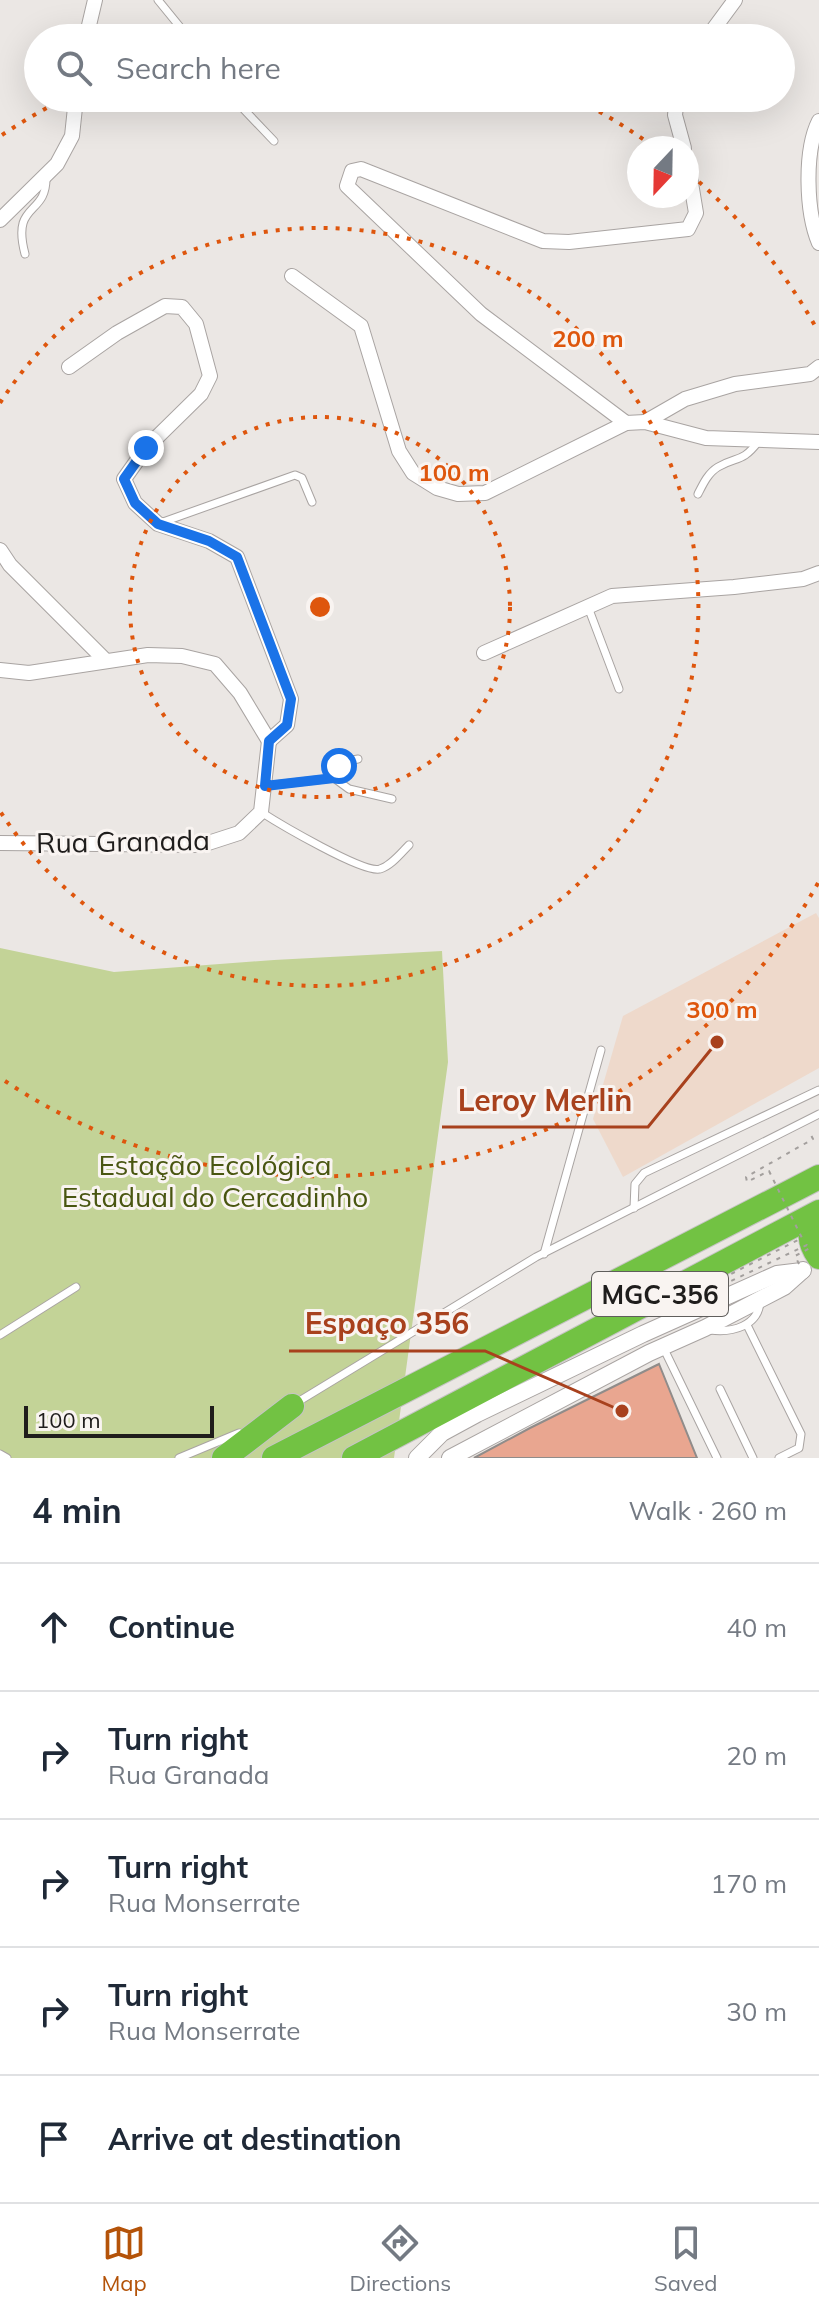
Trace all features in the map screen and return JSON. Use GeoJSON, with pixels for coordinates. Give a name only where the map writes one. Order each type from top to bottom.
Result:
{"type":"FeatureCollection","features":[{"type":"Feature","properties":{"kind":"highway","name":"MGC-356"},"geometry":{"type":"LineString","coordinates":[[274,1458],[819,1177]]}},
{"type":"Feature","properties":{"kind":"highway","name":"MGC-356"},"geometry":{"type":"LineString","coordinates":[[354,1458],[819,1212]]}},
{"type":"Feature","properties":{"kind":"highway"},"geometry":{"type":"LineString","coordinates":[[810,1264],[810,1234],[819,1219]]}},
{"type":"Feature","properties":{"kind":"highway"},"geometry":{"type":"LineString","coordinates":[[224,1458],[292,1406]]}},
{"type":"Feature","properties":{"kind":"street"},"geometry":{"type":"LineString","coordinates":[[89,24],[95,0]]}},
{"type":"Feature","properties":{"kind":"street"},"geometry":{"type":"LineString","coordinates":[[717,24],[735,0]]}},
{"type":"Feature","properties":{"kind":"street"},"geometry":{"type":"LineString","coordinates":[[0,220],[57,164],[72,136],[75,112]]}},
{"type":"Feature","properties":{"kind":"street"},"geometry":{"type":"LineString","coordinates":[[675,112],[681,136]]}},
{"type":"Feature","properties":{"kind":"street"},"geometry":{"type":"LineString","coordinates":[[819,121],[812,135],[809,189],[819,243]]}},
{"type":"Feature","properties":{"kind":"street"},"geometry":{"type":"LineString","coordinates":[[626,423],[481,314],[351,193],[347,186],[348,178],[352,171],[361,169],[543,241],[569,242],[688,229],[696,213],[695,208]]}},
{"type":"Feature","properties":{"kind":"street"},"geometry":{"type":"LineString","coordinates":[[292,276],[361,326],[399,451],[413,473],[437,488],[458,494],[485,493],[626,423],[645,422],[706,438],[819,442]]}},
{"type":"Feature","properties":{"kind":"street"},"geometry":{"type":"LineString","coordinates":[[69,367],[117,333],[165,306],[182,307],[196,324],[210,376],[201,394],[146,448],[124,479],[135,503],[158,524],[209,541],[237,557],[291,699],[287,725],[269,741]]}},
{"type":"Feature","properties":{"kind":"street"},"geometry":{"type":"LineString","coordinates":[[645,422],[685,399],[735,384],[810,374],[819,367]]}},
{"type":"Feature","properties":{"kind":"street"},"geometry":{"type":"LineString","coordinates":[[0,550],[10,565],[106,661]]}},
{"type":"Feature","properties":{"kind":"street"},"geometry":{"type":"LineString","coordinates":[[484,653],[612,596],[790,581],[819,573]]}},
{"type":"Feature","properties":{"kind":"street"},"geometry":{"type":"LineString","coordinates":[[0,670],[29,673],[148,655],[182,656],[215,664],[240,693],[269,741],[261,812]]}},
{"type":"Feature","properties":{"kind":"street","name":"Rua Granada"},"geometry":{"type":"LineString","coordinates":[[0,843],[202,845],[239,833],[261,812]]}},
{"type":"Feature","properties":{"kind":"street"},"geometry":{"type":"LineString","coordinates":[[450,1458],[784,1287],[810,1264]]}},
{"type":"Feature","properties":{"kind":"street"},"geometry":{"type":"LineString","coordinates":[[417,1458],[442,1433],[477,1414],[643,1334],[777,1274],[810,1264]]}},
{"type":"Feature","properties":{"kind":"street"},"geometry":{"type":"LineString","coordinates":[[477,1414],[473,1418],[473,1429],[482,1436],[490,1436]]}},
{"type":"Feature","properties":{"kind":"lane"},"geometry":{"type":"LineString","coordinates":[[158,0],[178,24]]}},
{"type":"Feature","properties":{"kind":"lane"},"geometry":{"type":"LineString","coordinates":[[246,112],[274,141]]}},
{"type":"Feature","properties":{"kind":"lane"},"geometry":{"type":"LineString","coordinates":[[25,254],[21,226],[24,217],[45,192],[46,176]]}},
{"type":"Feature","properties":{"kind":"lane"},"geometry":{"type":"LineString","coordinates":[[698,494],[719,466],[748,455],[758,442]]}},
{"type":"Feature","properties":{"kind":"lane"},"geometry":{"type":"LineString","coordinates":[[158,524],[295,475],[302,478],[312,502]]}},
{"type":"Feature","properties":{"kind":"lane"},"geometry":{"type":"LineString","coordinates":[[588,607],[619,689]]}},
{"type":"Feature","properties":{"kind":"lane"},"geometry":{"type":"LineString","coordinates":[[334,778],[339,766],[347,760],[358,759]]}},
{"type":"Feature","properties":{"kind":"lane"},"geometry":{"type":"LineString","coordinates":[[265,786],[334,778],[349,789],[392,799]]}},
{"type":"Feature","properties":{"kind":"lane"},"geometry":{"type":"LineString","coordinates":[[261,812],[369,869],[378,870],[387,865],[409,845]]}},
{"type":"Feature","properties":{"kind":"lane"},"geometry":{"type":"LineString","coordinates":[[544,1254],[601,1050]]}},
{"type":"Feature","properties":{"kind":"lane"},"geometry":{"type":"LineString","coordinates":[[634,1208],[635,1184],[644,1173],[819,1090]]}},
{"type":"Feature","properties":{"kind":"lane"},"geometry":{"type":"LineString","coordinates":[[179,1458],[235,1436],[292,1406],[544,1254],[819,1114]]}},
{"type":"Feature","properties":{"kind":"lane"},"geometry":{"type":"LineString","coordinates":[[0,1335],[76,1287]]}},
{"type":"Feature","properties":{"kind":"lane"},"geometry":{"type":"LineString","coordinates":[[705,1328],[721,1330],[747,1325],[757,1316],[760,1298]]}},
{"type":"Feature","properties":{"kind":"lane"},"geometry":{"type":"LineString","coordinates":[[747,1325],[801,1434],[799,1448],[779,1458]]}},
{"type":"Feature","properties":{"kind":"lane"},"geometry":{"type":"LineString","coordinates":[[663,1347],[717,1458]]}},
{"type":"Feature","properties":{"kind":"lane"},"geometry":{"type":"LineString","coordinates":[[720,1389],[753,1458]]}},
{"type":"Feature","properties":{"kind":"lane"},"geometry":{"type":"LineString","coordinates":[[0,1454],[7,1458]]}},
{"type":"Feature","properties":{"kind":"path"},"geometry":{"type":"LineString","coordinates":[[810,1133],[813,1139],[746,1177],[747,1182],[769,1171],[802,1238],[725,1277],[729,1282],[807,1245],[810,1248],[795,1256],[810,1264]]}},
{"type":"Feature","properties":{"kind":"shaded area"},"geometry":{"type":"Polygon","coordinates":[[[816,913],[819,918],[819,1068],[623,1177],[593,1119],[623,1016],[816,913]]]}},
{"type":"Feature","properties":{"kind":"green space","name":"Estação Ecológica Estadual do Cercadinho"},"geometry":{"type":"Polygon","coordinates":[[[0,948],[114,972],[442,951],[448,1062],[394,1458],[0,1458],[0,948]]]}},
{"type":"Feature","properties":{"kind":"building"},"geometry":{"type":"Polygon","coordinates":[[[659,1364],[697,1458],[474,1458],[530,1428],[659,1364]]]}},
{"type":"Feature","properties":{"kind":"place","name":"Leroy Merlin"},"geometry":{"type":"Point","coordinates":[717,1042]}},
{"type":"Feature","properties":{"kind":"place","name":"Espaço 356"},"geometry":{"type":"Point","coordinates":[622,1411]}},
{"type":"Feature","properties":{"kind":"route"},"geometry":{"type":"LineString","coordinates":[[146,448],[124,479],[135,503],[158,524],[209,541],[237,557],[291,699],[287,725],[269,741],[265,786],[334,778],[339,766]]}}]}
